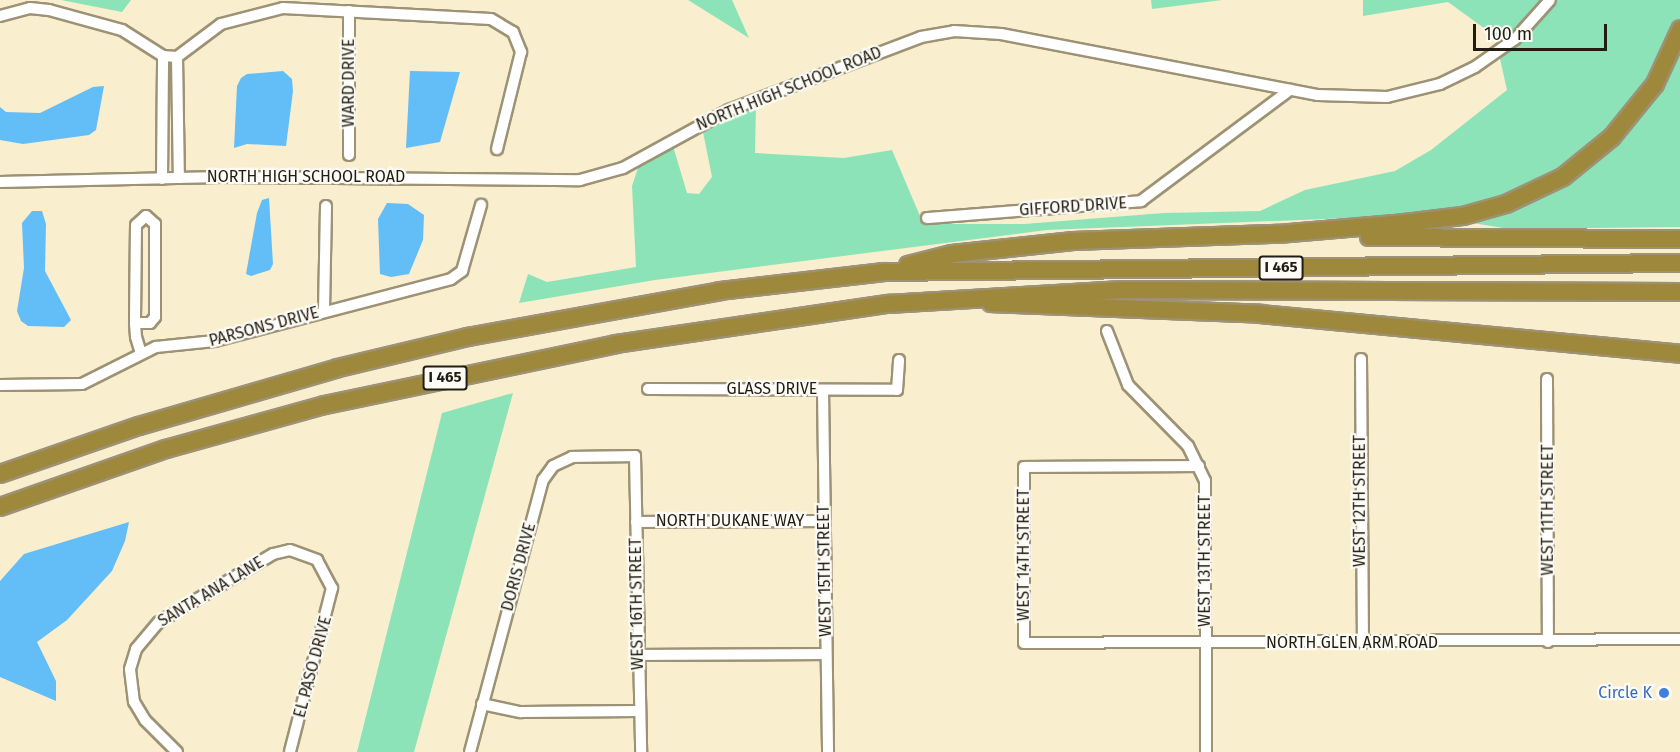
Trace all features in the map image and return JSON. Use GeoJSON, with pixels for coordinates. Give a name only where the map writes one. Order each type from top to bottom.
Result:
{"type":"FeatureCollection","features":[{"type":"Feature","properties":{"kind":"highway"},"geometry":{"type":"LineString","coordinates":[[1278,234],[1462,216],[1506,204],[1545,187],[1580,165],[1626,122],[1655,84],[1680,30]]}},
{"type":"Feature","properties":{"kind":"highway"},"geometry":{"type":"LineString","coordinates":[[883,272],[952,254],[1073,241],[1278,234],[1680,239]]}},
{"type":"Feature","properties":{"kind":"highway","name":"I 465"},"geometry":{"type":"LineString","coordinates":[[0,474],[222,400],[425,346],[660,301],[883,272],[1680,263]]}},
{"type":"Feature","properties":{"kind":"highway","name":"I 465"},"geometry":{"type":"LineString","coordinates":[[0,507],[166,449],[325,405],[462,374],[690,332],[957,298],[1123,290],[1680,292]]}},
{"type":"Feature","properties":{"kind":"highway"},"geometry":{"type":"LineString","coordinates":[[957,298],[1013,307],[1248,313],[1680,354]]}},
{"type":"Feature","properties":{"kind":"street","name":"NORTH HIGH SCHOOL ROAD"},"geometry":{"type":"LineString","coordinates":[[0,182],[179,178],[588,179],[631,164],[729,110],[921,37],[954,31],[1001,34],[1290,90],[1362,98],[1397,95],[1440,84],[1500,51],[1550,0]]}},
{"type":"Feature","properties":{"kind":"street"},"geometry":{"type":"LineString","coordinates":[[0,16],[30,8],[48,10],[122,30],[163,56],[177,57],[220,24],[289,8],[487,18],[509,29],[519,43],[521,60],[497,149]]}},
{"type":"Feature","properties":{"kind":"street","name":"WARD DRIVE"},"geometry":{"type":"LineString","coordinates":[[349,11],[349,155]]}},
{"type":"Feature","properties":{"kind":"street"},"geometry":{"type":"LineString","coordinates":[[162,179],[163,56]]}},
{"type":"Feature","properties":{"kind":"street"},"geometry":{"type":"LineString","coordinates":[[177,57],[179,178]]}},
{"type":"Feature","properties":{"kind":"street","name":"GIFFORD DRIVE"},"geometry":{"type":"LineString","coordinates":[[927,218],[1141,201],[1290,90]]}},
{"type":"Feature","properties":{"kind":"street","name":"PARSONS DRIVE"},"geometry":{"type":"LineString","coordinates":[[0,385],[82,384],[141,352],[162,346],[215,341],[455,278],[462,269],[481,205]]}},
{"type":"Feature","properties":{"kind":"street"},"geometry":{"type":"LineString","coordinates":[[324,311],[326,206]]}},
{"type":"Feature","properties":{"kind":"street"},"geometry":{"type":"LineString","coordinates":[[135,323],[150,323],[155,317],[153,220],[141,217],[136,225],[135,323],[141,352]]}},
{"type":"Feature","properties":{"kind":"street","name":"WEST 13TH STREET"},"geometry":{"type":"LineString","coordinates":[[1107,331],[1128,385],[1184,441],[1199,466],[1207,495],[1206,752]]}},
{"type":"Feature","properties":{"kind":"street","name":"WEST 12TH STREET"},"geometry":{"type":"LineString","coordinates":[[1361,359],[1363,643]]}},
{"type":"Feature","properties":{"kind":"street","name":"GLASS DRIVE"},"geometry":{"type":"LineString","coordinates":[[648,389],[897,390],[898,360]]}},
{"type":"Feature","properties":{"kind":"street","name":"WEST 11TH STREET"},"geometry":{"type":"LineString","coordinates":[[1547,379],[1548,642]]}},
{"type":"Feature","properties":{"kind":"street","name":"WEST 15TH STREET"},"geometry":{"type":"LineString","coordinates":[[823,390],[828,752]]}},
{"type":"Feature","properties":{"kind":"street","name":"WEST 16TH STREET"},"geometry":{"type":"LineString","coordinates":[[635,456],[638,711],[641,752]]}},
{"type":"Feature","properties":{"kind":"street","name":"DORIS DRIVE"},"geometry":{"type":"LineString","coordinates":[[470,752],[545,476],[572,457],[635,456]]}},
{"type":"Feature","properties":{"kind":"street","name":"WEST 14TH STREET"},"geometry":{"type":"LineString","coordinates":[[1024,643],[1024,467],[1199,466]]}},
{"type":"Feature","properties":{"kind":"street","name":"NORTH DUKANE WAY"},"geometry":{"type":"LineString","coordinates":[[636,522],[824,521]]}},
{"type":"Feature","properties":{"kind":"street","name":"SANTA ANA LANE"},"geometry":{"type":"LineString","coordinates":[[177,752],[143,717],[131,690],[133,656],[147,633],[277,552],[294,551],[311,555],[323,567],[331,582]]}},
{"type":"Feature","properties":{"kind":"street","name":"EL PASO DRIVE"},"geometry":{"type":"LineString","coordinates":[[290,752],[331,600],[331,582]]}},
{"type":"Feature","properties":{"kind":"street","name":"NORTH GLEN ARM ROAD"},"geometry":{"type":"LineString","coordinates":[[1024,643],[1548,642],[1680,639]]}},
{"type":"Feature","properties":{"kind":"street"},"geometry":{"type":"LineString","coordinates":[[637,655],[826,654]]}},
{"type":"Feature","properties":{"kind":"street"},"geometry":{"type":"LineString","coordinates":[[482,704],[530,712],[638,711]]}},
{"type":"Feature","properties":{"kind":"green space"},"geometry":{"type":"Polygon","coordinates":[[[61,0],[131,0],[122,12],[61,0]]]}},
{"type":"Feature","properties":{"kind":"green space"},"geometry":{"type":"Polygon","coordinates":[[[688,0],[732,0],[749,38],[688,0]]]}},
{"type":"Feature","properties":{"kind":"green space"},"geometry":{"type":"Polygon","coordinates":[[[1151,0],[1222,0],[1152,9],[1151,0]]]}},
{"type":"Feature","properties":{"kind":"green space"},"geometry":{"type":"Polygon","coordinates":[[[1363,0],[1680,0],[1680,227],[1509,229],[1425,215],[1047,230],[655,280],[519,303],[528,274],[547,282],[636,267],[632,186],[639,165],[673,146],[687,193],[699,194],[712,177],[702,127],[756,104],[755,153],[844,158],[892,150],[920,216],[930,224],[1024,224],[1164,213],[1260,211],[1305,190],[1395,171],[1431,150],[1507,90],[1495,36],[1448,2],[1363,16],[1363,0]]]}},
{"type":"Feature","properties":{"kind":"green space"},"geometry":{"type":"Polygon","coordinates":[[[513,393],[414,752],[357,752],[442,413],[513,393]]]}},
{"type":"Feature","properties":{"kind":"water"},"geometry":{"type":"Polygon","coordinates":[[[283,71],[292,79],[293,91],[286,146],[247,144],[234,148],[237,86],[241,78],[247,74],[283,71]]]}},
{"type":"Feature","properties":{"kind":"water"},"geometry":{"type":"Polygon","coordinates":[[[410,71],[460,72],[440,142],[406,148],[410,71]]]}},
{"type":"Feature","properties":{"kind":"water"},"geometry":{"type":"Polygon","coordinates":[[[104,86],[96,130],[89,135],[23,144],[0,140],[0,107],[6,112],[40,113],[93,87],[104,86]]]}},
{"type":"Feature","properties":{"kind":"water"},"geometry":{"type":"Polygon","coordinates":[[[269,198],[273,264],[270,270],[251,276],[246,274],[257,213],[262,200],[269,198]]]}},
{"type":"Feature","properties":{"kind":"water"},"geometry":{"type":"Polygon","coordinates":[[[387,203],[408,204],[424,215],[423,240],[409,274],[391,277],[380,274],[378,219],[387,203]]]}},
{"type":"Feature","properties":{"kind":"water"},"geometry":{"type":"Polygon","coordinates":[[[32,211],[42,211],[46,224],[45,271],[71,320],[64,327],[28,326],[21,321],[17,311],[24,268],[22,223],[32,211]]]}},
{"type":"Feature","properties":{"kind":"water"},"geometry":{"type":"Polygon","coordinates":[[[129,522],[125,541],[112,571],[67,620],[37,642],[56,681],[56,701],[0,677],[0,581],[24,554],[129,522]]]}},
{"type":"Feature","properties":{"kind":"place","name":"Circle K"},"geometry":{"type":"Point","coordinates":[1664,693]}}]}
